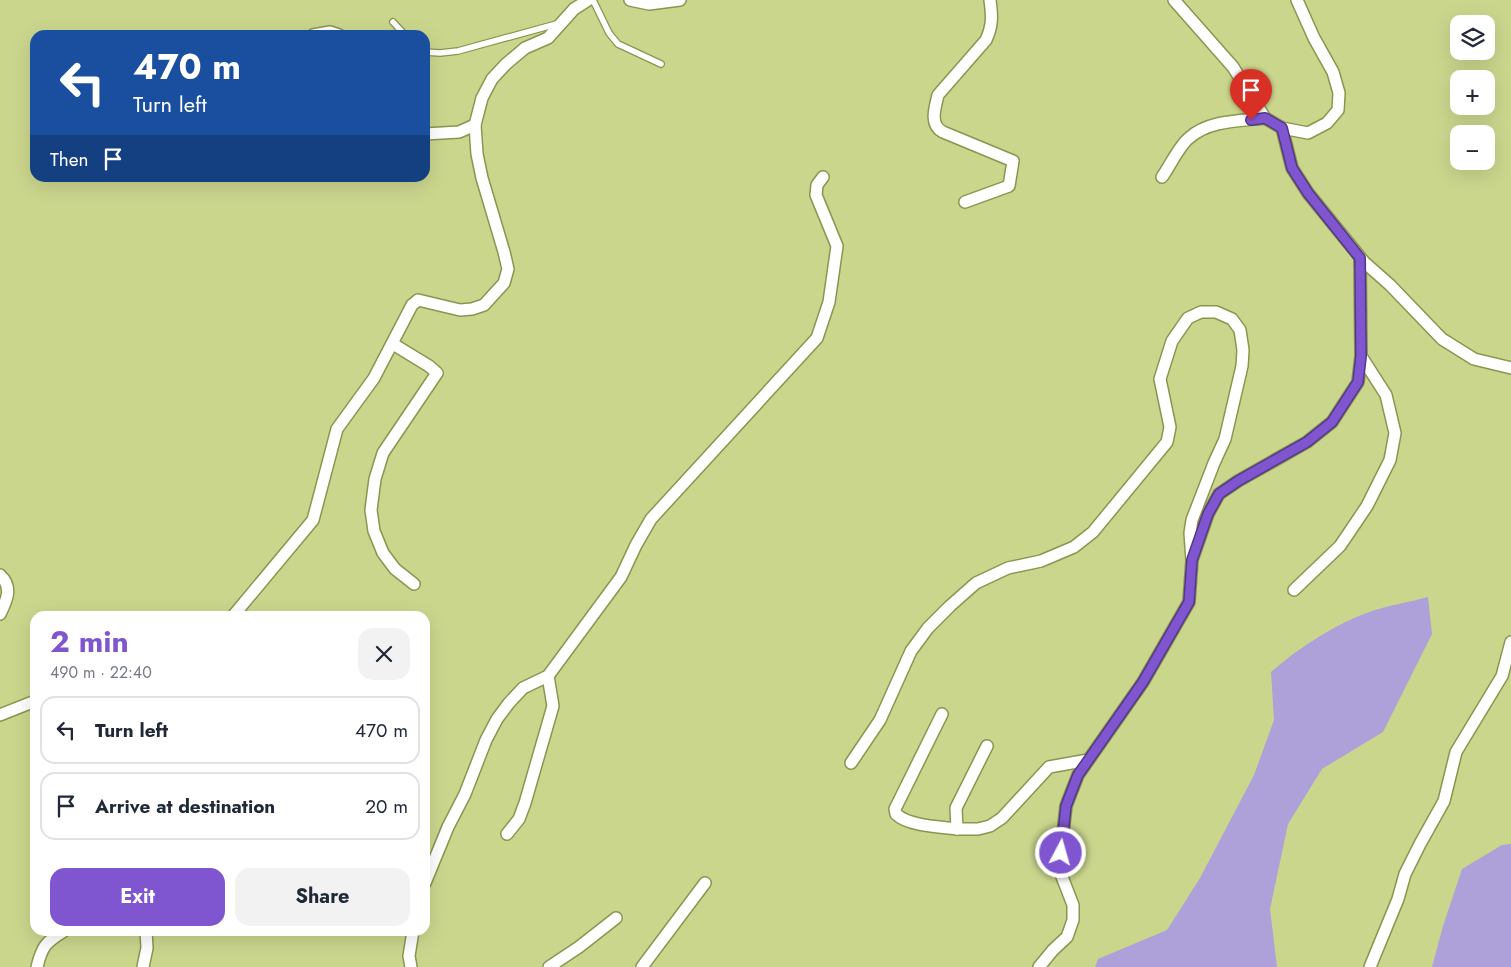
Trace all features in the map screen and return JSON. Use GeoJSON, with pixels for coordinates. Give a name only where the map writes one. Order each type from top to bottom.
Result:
{"type":"FeatureCollection","features":[{"type":"Feature","properties":{"kind":"street"},"geometry":{"type":"LineString","coordinates":[[237,611],[313,520],[337,429],[374,378],[412,305],[418,300],[460,310],[472,309],[484,305],[504,283],[508,269],[477,154],[476,125],[482,98],[492,79],[506,64],[525,48],[548,38],[574,9],[588,0]]}},
{"type":"Feature","properties":{"kind":"street"},"geometry":{"type":"LineString","coordinates":[[630,0],[649,4],[680,0]]}},
{"type":"Feature","properties":{"kind":"street"},"geometry":{"type":"LineString","coordinates":[[965,202],[1009,186],[1013,170],[1013,160],[936,129],[934,124],[938,95],[986,40],[992,21],[990,0]]}},
{"type":"Feature","properties":{"kind":"street"},"geometry":{"type":"LineString","coordinates":[[1174,0],[1233,67],[1265,118],[1282,128],[1308,133],[1327,123],[1338,110],[1339,93],[1333,72],[1314,38],[1297,0]]}},
{"type":"Feature","properties":{"kind":"street"},"geometry":{"type":"LineString","coordinates":[[1162,177],[1188,138],[1204,128],[1225,123],[1265,118]]}},
{"type":"Feature","properties":{"kind":"street"},"geometry":{"type":"LineString","coordinates":[[430,134],[459,132],[476,125]]}},
{"type":"Feature","properties":{"kind":"street"},"geometry":{"type":"LineString","coordinates":[[1282,128],[1292,168],[1308,193],[1360,258],[1390,285],[1442,339],[1474,359],[1511,368]]}},
{"type":"Feature","properties":{"kind":"street"},"geometry":{"type":"LineString","coordinates":[[430,871],[448,827],[465,794],[486,740],[509,703],[523,688],[548,676],[621,577],[636,545],[652,519],[817,338],[828,302],[837,246],[816,195],[817,185],[823,177]]}},
{"type":"Feature","properties":{"kind":"street"},"geometry":{"type":"LineString","coordinates":[[1192,560],[1208,514],[1219,494],[1238,481],[1307,442],[1332,422],[1358,382],[1361,356],[1360,258]]}},
{"type":"Feature","properties":{"kind":"street"},"geometry":{"type":"LineString","coordinates":[[851,763],[880,720],[911,652],[928,628],[976,583],[1008,568],[1041,561],[1074,547],[1093,532],[1167,442],[1170,427],[1160,379],[1172,341],[1188,318],[1201,312],[1216,312],[1232,319],[1240,330],[1243,350],[1242,366],[1225,439],[1192,520],[1190,533],[1192,560],[1189,602],[1143,682],[1078,775],[1066,806],[1059,869],[1073,905],[1073,920],[1068,937],[1053,950],[1039,967]]}},
{"type":"Feature","properties":{"kind":"street"},"geometry":{"type":"LineString","coordinates":[[393,344],[437,372],[383,453],[371,510],[374,531],[383,553],[395,569],[414,584]]}},
{"type":"Feature","properties":{"kind":"street"},"geometry":{"type":"LineString","coordinates":[[1294,590],[1340,546],[1367,506],[1390,460],[1395,432],[1386,395],[1361,356]]}},
{"type":"Feature","properties":{"kind":"street"},"geometry":{"type":"LineString","coordinates":[[0,575],[7,584],[8,598],[0,614]]}},
{"type":"Feature","properties":{"kind":"street"},"geometry":{"type":"LineString","coordinates":[[1370,967],[1398,899],[1406,874],[1444,801],[1456,752],[1502,676],[1511,642]]}},
{"type":"Feature","properties":{"kind":"street"},"geometry":{"type":"LineString","coordinates":[[508,834],[519,819],[525,803],[553,706],[548,676]]}},
{"type":"Feature","properties":{"kind":"street"},"geometry":{"type":"LineString","coordinates":[[0,715],[30,703]]}},
{"type":"Feature","properties":{"kind":"street"},"geometry":{"type":"LineString","coordinates":[[942,714],[895,809],[899,817],[915,823],[956,829],[978,829],[990,826],[1002,818],[1049,767],[1088,760]]}},
{"type":"Feature","properties":{"kind":"street"},"geometry":{"type":"LineString","coordinates":[[956,829],[956,808],[987,746]]}},
{"type":"Feature","properties":{"kind":"street"},"geometry":{"type":"LineString","coordinates":[[642,967],[705,883]]}},
{"type":"Feature","properties":{"kind":"street"},"geometry":{"type":"LineString","coordinates":[[549,967],[616,918]]}},
{"type":"Feature","properties":{"kind":"street"},"geometry":{"type":"LineString","coordinates":[[37,967],[39,957],[47,942],[56,936]]}},
{"type":"Feature","properties":{"kind":"street"},"geometry":{"type":"LineString","coordinates":[[143,967],[148,948],[147,936]]}},
{"type":"Feature","properties":{"kind":"street"},"geometry":{"type":"LineString","coordinates":[[411,967],[409,956],[412,936]]}},
{"type":"Feature","properties":{"kind":"lane"},"geometry":{"type":"LineString","coordinates":[[593,0],[609,32],[618,44],[661,64]]}},
{"type":"Feature","properties":{"kind":"lane"},"geometry":{"type":"LineString","coordinates":[[393,22],[400,30]]}},
{"type":"Feature","properties":{"kind":"lane"},"geometry":{"type":"LineString","coordinates":[[430,52],[458,51],[562,22]]}},
{"type":"Feature","properties":{"kind":"shaded area"},"geometry":{"type":"Polygon","coordinates":[[[1428,597],[1432,634],[1383,732],[1322,769],[1288,824],[1270,909],[1277,967],[1095,967],[1098,959],[1167,930],[1200,878],[1254,775],[1274,720],[1271,672],[1294,653],[1345,622],[1379,609],[1428,597]]]}},
{"type":"Feature","properties":{"kind":"shaded area"},"geometry":{"type":"Polygon","coordinates":[[[1511,844],[1511,967],[1432,967],[1462,869],[1502,845],[1511,844]]]}},
{"type":"Feature","properties":{"kind":"route"},"geometry":{"type":"LineString","coordinates":[[1061,853],[1066,806],[1078,775],[1143,682],[1189,602],[1192,560],[1208,514],[1219,494],[1238,481],[1307,442],[1332,422],[1358,382],[1361,356],[1360,258],[1308,193],[1292,168],[1282,128],[1265,118],[1251,120]]}}]}
